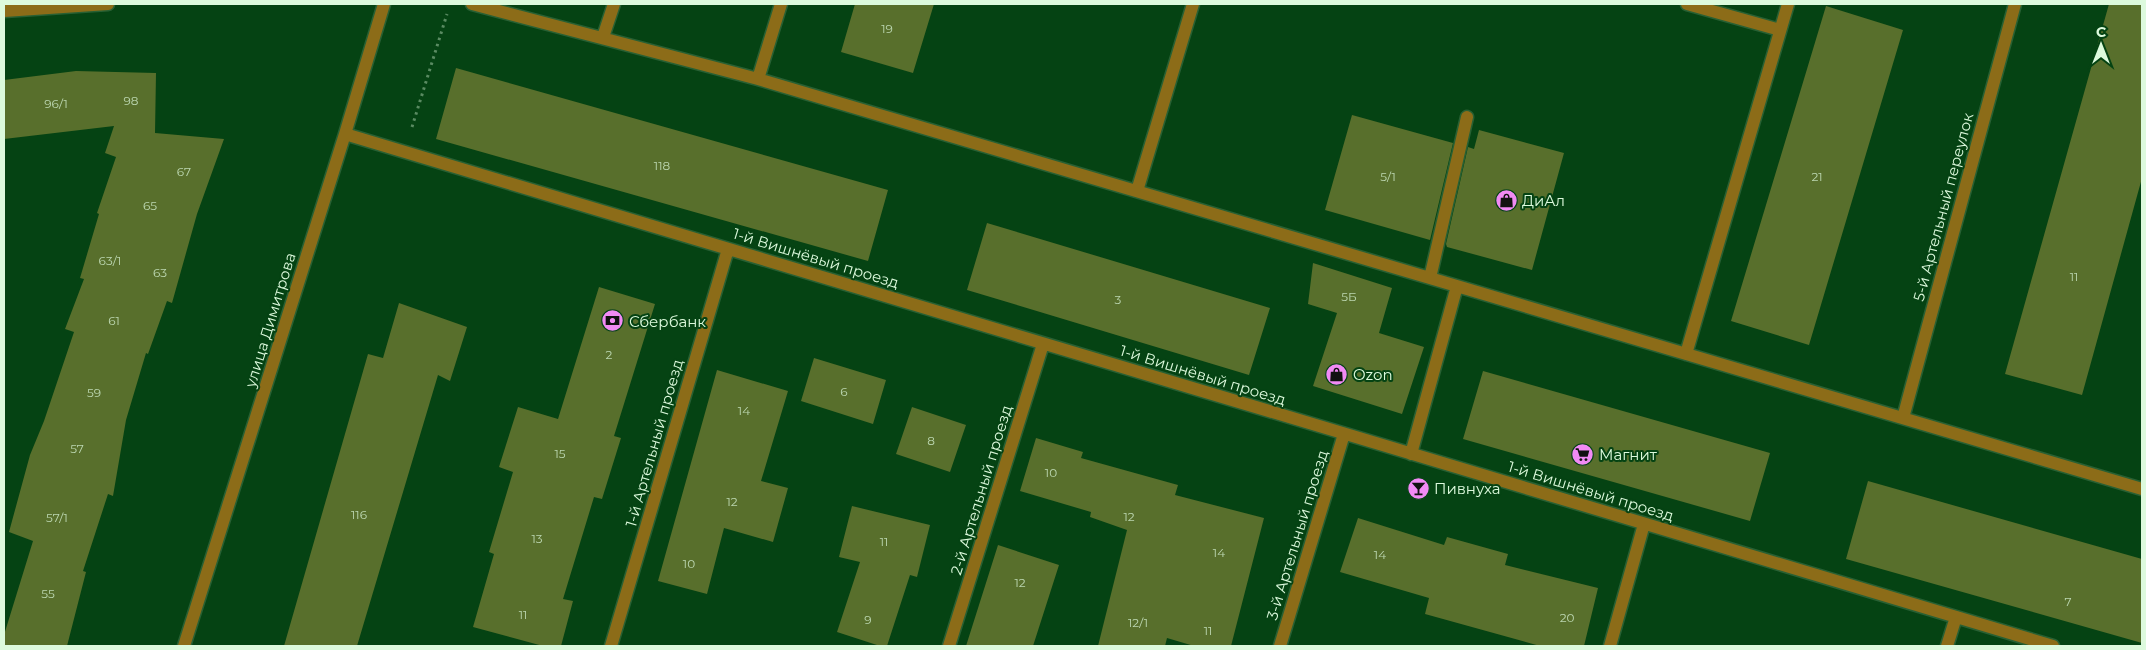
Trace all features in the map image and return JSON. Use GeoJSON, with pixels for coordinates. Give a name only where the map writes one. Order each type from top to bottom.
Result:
{"type":"FeatureCollection","features":[{"type":"Feature","properties":{"kind":"street"},"geometry":{"type":"LineString","coordinates":[[4,11],[108,4]]}},
{"type":"Feature","properties":{"kind":"street","name":"улица Димитрова"},"geometry":{"type":"LineString","coordinates":[[184,646],[384,4]]}},
{"type":"Feature","properties":{"kind":"street"},"geometry":{"type":"LineString","coordinates":[[472,4],[758,79],[2142,489]]}},
{"type":"Feature","properties":{"kind":"street"},"geometry":{"type":"LineString","coordinates":[[603,37],[614,4]]}},
{"type":"Feature","properties":{"kind":"street"},"geometry":{"type":"LineString","coordinates":[[758,79],[781,4]]}},
{"type":"Feature","properties":{"kind":"street"},"geometry":{"type":"LineString","coordinates":[[1137,191],[1193,4]]}},
{"type":"Feature","properties":{"kind":"street"},"geometry":{"type":"LineString","coordinates":[[1687,4],[1780,30]]}},
{"type":"Feature","properties":{"kind":"street"},"geometry":{"type":"LineString","coordinates":[[1686,354],[1788,4]]}},
{"type":"Feature","properties":{"kind":"street","name":"5-й Артельный переулок"},"geometry":{"type":"LineString","coordinates":[[1903,418],[2015,4]]}},
{"type":"Feature","properties":{"kind":"street"},"geometry":{"type":"LineString","coordinates":[[1430,278],[1467,117]]}},
{"type":"Feature","properties":{"kind":"street","name":"1-й Вишнёвый проезд"},"geometry":{"type":"LineString","coordinates":[[345,134],[2053,646]]}},
{"type":"Feature","properties":{"kind":"street","name":"1-й Артельный проезд"},"geometry":{"type":"LineString","coordinates":[[611,646],[728,249]]}},
{"type":"Feature","properties":{"kind":"street"},"geometry":{"type":"LineString","coordinates":[[1411,454],[1457,286]]}},
{"type":"Feature","properties":{"kind":"street","name":"2-й Артельный проезд"},"geometry":{"type":"LineString","coordinates":[[949,646],[1044,344]]}},
{"type":"Feature","properties":{"kind":"street","name":"3-й Артельный проезд"},"geometry":{"type":"LineString","coordinates":[[1280,646],[1344,434]]}},
{"type":"Feature","properties":{"kind":"street"},"geometry":{"type":"LineString","coordinates":[[1610,646],[1644,524]]}},
{"type":"Feature","properties":{"kind":"street"},"geometry":{"type":"LineString","coordinates":[[1947,646],[1956,617]]}},
{"type":"Feature","properties":{"kind":"path"},"geometry":{"type":"LineString","coordinates":[[405,152],[447,13]]}},
{"type":"Feature","properties":{"kind":"building"},"geometry":{"type":"Polygon","coordinates":[[[855,4],[934,4],[913,73],[841,52],[855,4]]]}},
{"type":"Feature","properties":{"kind":"building"},"geometry":{"type":"Polygon","coordinates":[[[2109,4],[2142,4],[2142,178],[2082,395],[2005,374],[2109,4]]]}},
{"type":"Feature","properties":{"kind":"building"},"geometry":{"type":"Polygon","coordinates":[[[1826,6],[1903,30],[1809,345],[1731,321],[1826,6]]]}},
{"type":"Feature","properties":{"kind":"building"},"geometry":{"type":"Polygon","coordinates":[[[456,68],[888,190],[868,261],[436,139],[456,68]]]}},
{"type":"Feature","properties":{"kind":"building"},"geometry":{"type":"Polygon","coordinates":[[[76,71],[156,73],[155,133],[224,139],[197,214],[172,303],[167,301],[148,354],[146,353],[126,420],[113,496],[108,494],[83,571],[86,572],[67,646],[4,646],[4,635],[33,541],[9,532],[30,455],[44,421],[74,332],[65,329],[84,279],[80,278],[99,214],[97,213],[116,157],[105,153],[114,126],[4,139],[4,80],[76,71]]]}},
{"type":"Feature","properties":{"kind":"building"},"geometry":{"type":"Polygon","coordinates":[[[1352,115],[1453,143],[1430,240],[1325,210],[1352,115]]]}},
{"type":"Feature","properties":{"kind":"building","name":"ДиАл"},"geometry":{"type":"Polygon","coordinates":[[[1479,130],[1564,153],[1532,270],[1447,247],[1446,244],[1468,147],[1474,149],[1479,130]]]}},
{"type":"Feature","properties":{"kind":"building"},"geometry":{"type":"Polygon","coordinates":[[[987,223],[1270,308],[1249,375],[967,290],[987,223]]]}},
{"type":"Feature","properties":{"kind":"building"},"geometry":{"type":"Polygon","coordinates":[[[1313,263],[1392,288],[1379,333],[1424,347],[1402,414],[1313,386],[1337,313],[1308,304],[1313,263]]]}},
{"type":"Feature","properties":{"kind":"building"},"geometry":{"type":"Polygon","coordinates":[[[599,287],[655,304],[614,436],[621,438],[602,499],[594,497],[563,599],[573,601],[561,646],[543,646],[473,627],[494,554],[489,552],[513,472],[499,467],[518,407],[558,419],[599,287]]]}},
{"type":"Feature","properties":{"kind":"building"},"geometry":{"type":"Polygon","coordinates":[[[399,303],[467,327],[450,381],[438,375],[357,646],[284,646],[368,354],[383,358],[399,303]]]}},
{"type":"Feature","properties":{"kind":"building"},"geometry":{"type":"Polygon","coordinates":[[[814,358],[886,380],[873,424],[801,401],[814,358]]]}},
{"type":"Feature","properties":{"kind":"building"},"geometry":{"type":"Polygon","coordinates":[[[717,370],[788,391],[761,481],[788,488],[773,542],[724,528],[707,594],[658,581],[717,370]]]}},
{"type":"Feature","properties":{"kind":"building"},"geometry":{"type":"Polygon","coordinates":[[[1483,371],[1770,453],[1750,521],[1463,439],[1483,371]]]}},
{"type":"Feature","properties":{"kind":"building"},"geometry":{"type":"Polygon","coordinates":[[[912,407],[966,425],[950,472],[896,454],[912,407]]]}},
{"type":"Feature","properties":{"kind":"building"},"geometry":{"type":"Polygon","coordinates":[[[1036,438],[1083,452],[1081,458],[1178,485],[1175,495],[1264,518],[1231,646],[1194,646],[1167,638],[1165,646],[1098,646],[1127,530],[1090,517],[1091,512],[1020,491],[1036,438]]]}},
{"type":"Feature","properties":{"kind":"building"},"geometry":{"type":"Polygon","coordinates":[[[1868,481],[2142,559],[2142,643],[1846,559],[1868,481]]]}},
{"type":"Feature","properties":{"kind":"building"},"geometry":{"type":"Polygon","coordinates":[[[852,506],[930,525],[917,577],[910,575],[887,646],[880,646],[837,632],[860,562],[839,557],[852,506]]]}},
{"type":"Feature","properties":{"kind":"building"},"geometry":{"type":"Polygon","coordinates":[[[1358,518],[1444,545],[1447,537],[1508,554],[1505,565],[1598,588],[1584,646],[1540,646],[1425,614],[1429,598],[1340,572],[1358,518]]]}},
{"type":"Feature","properties":{"kind":"building"},"geometry":{"type":"Polygon","coordinates":[[[998,545],[1059,565],[1033,646],[966,646],[998,545]]]}},
{"type":"Feature","properties":{"kind":"place","name":"ДиАл"},"geometry":{"type":"Point","coordinates":[1506,200]}},
{"type":"Feature","properties":{"kind":"place","name":"Сбербанк"},"geometry":{"type":"Point","coordinates":[613,321]}},
{"type":"Feature","properties":{"kind":"place","name":"Ozon"},"geometry":{"type":"Point","coordinates":[1337,374]}},
{"type":"Feature","properties":{"kind":"place","name":"Магнит"},"geometry":{"type":"Point","coordinates":[1583,454]}},
{"type":"Feature","properties":{"kind":"place","name":"Пивнуха"},"geometry":{"type":"Point","coordinates":[1418,488]}}]}
